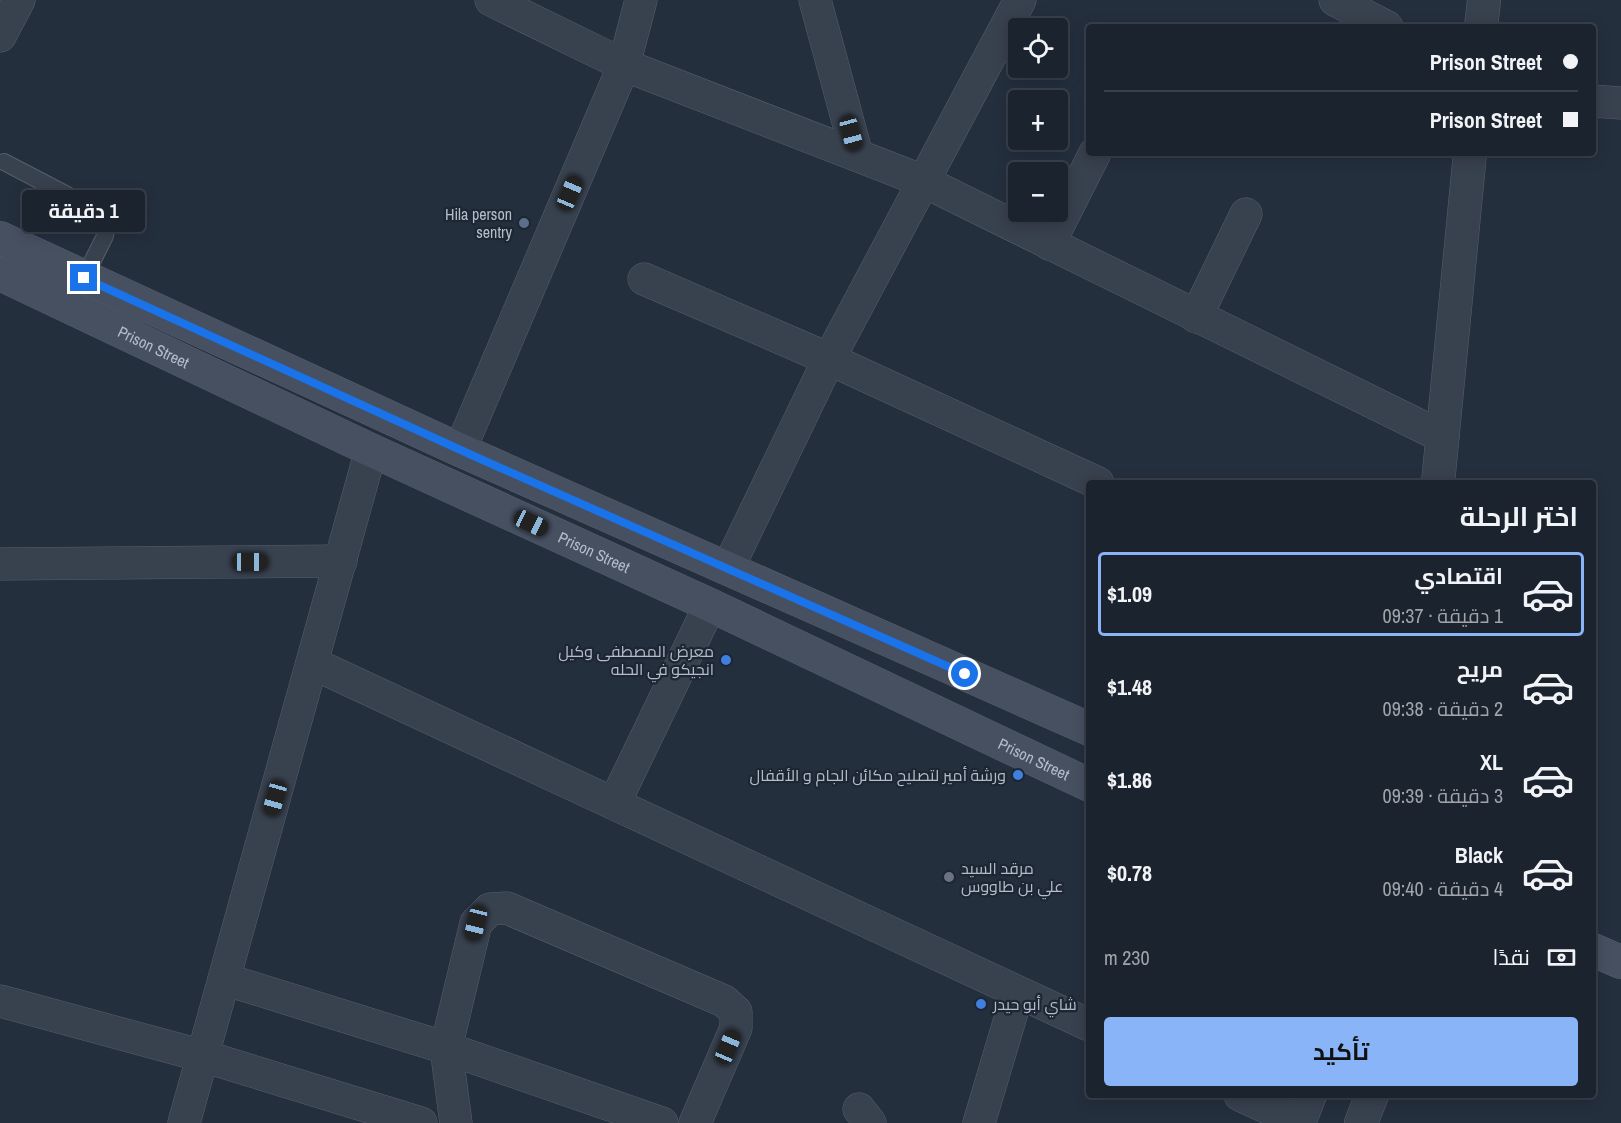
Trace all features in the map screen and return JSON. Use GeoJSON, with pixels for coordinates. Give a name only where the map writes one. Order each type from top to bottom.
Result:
{"type":"FeatureCollection","features":[{"type":"Feature","properties":{"kind":"main road","name":"Prison Street"},"geometry":{"type":"LineString","coordinates":[[0,238],[480,459],[1086,728]]}},
{"type":"Feature","properties":{"kind":"main road","name":"Prison Street"},"geometry":{"type":"LineString","coordinates":[[0,273],[371,450],[710,604],[1086,784]]}},
{"type":"Feature","properties":{"kind":"main road"},"geometry":{"type":"LineString","coordinates":[[459,490],[475,477],[480,459],[499,473],[489,484],[488,498],[491,504]]}},
{"type":"Feature","properties":{"kind":"main road"},"geometry":{"type":"LineString","coordinates":[[866,679],[875,674],[884,663],[886,649],[884,638]]}},
{"type":"Feature","properties":{"kind":"main road"},"geometry":{"type":"LineString","coordinates":[[907,699],[904,686],[906,672],[908,667],[924,656]]}},
{"type":"Feature","properties":{"kind":"main road"},"geometry":{"type":"LineString","coordinates":[[1596,951],[1621,962]]}},
{"type":"Feature","properties":{"kind":"street"},"geometry":{"type":"LineString","coordinates":[[0,36],[19,0]]}},
{"type":"Feature","properties":{"kind":"street"},"geometry":{"type":"LineString","coordinates":[[491,0],[624,64],[923,181],[1443,437]]}},
{"type":"Feature","properties":{"kind":"street"},"geometry":{"type":"LineString","coordinates":[[480,459],[624,64],[641,0]]}},
{"type":"Feature","properties":{"kind":"street"},"geometry":{"type":"LineString","coordinates":[[815,0],[857,155]]}},
{"type":"Feature","properties":{"kind":"street"},"geometry":{"type":"LineString","coordinates":[[728,568],[829,359],[1020,0]]}},
{"type":"Feature","properties":{"kind":"street"},"geometry":{"type":"LineString","coordinates":[[1335,0],[1381,24]]}},
{"type":"Feature","properties":{"kind":"street"},"geometry":{"type":"LineString","coordinates":[[1481,24],[1484,0]]}},
{"type":"Feature","properties":{"kind":"street"},"geometry":{"type":"LineString","coordinates":[[1596,101],[1621,103]]}},
{"type":"Feature","properties":{"kind":"street"},"geometry":{"type":"LineString","coordinates":[[1049,244],[1093,156]]}},
{"type":"Feature","properties":{"kind":"street"},"geometry":{"type":"LineString","coordinates":[[1438,480],[1470,156]]}},
{"type":"Feature","properties":{"kind":"street"},"geometry":{"type":"LineString","coordinates":[[1196,317],[1246,214]]}},
{"type":"Feature","properties":{"kind":"street"},"geometry":{"type":"LineString","coordinates":[[644,279],[829,359],[1091,480]]}},
{"type":"Feature","properties":{"kind":"street"},"geometry":{"type":"LineString","coordinates":[[184,1123],[371,450]]}},
{"type":"Feature","properties":{"kind":"street"},"geometry":{"type":"LineString","coordinates":[[0,564],[341,561]]}},
{"type":"Feature","properties":{"kind":"street"},"geometry":{"type":"LineString","coordinates":[[614,804],[710,604]]}},
{"type":"Feature","properties":{"kind":"street"},"geometry":{"type":"LineString","coordinates":[[312,663],[1086,1024]]}},
{"type":"Feature","properties":{"kind":"street"},"geometry":{"type":"LineString","coordinates":[[456,1123],[446,1048],[476,923],[490,909],[507,908],[724,1001],[736,1012],[735,1028],[695,1123]]}},
{"type":"Feature","properties":{"kind":"street"},"geometry":{"type":"LineString","coordinates":[[224,979],[446,1048],[662,1123]]}},
{"type":"Feature","properties":{"kind":"street"},"geometry":{"type":"LineString","coordinates":[[978,1123],[1018,992]]}},
{"type":"Feature","properties":{"kind":"street"},"geometry":{"type":"LineString","coordinates":[[0,1001],[203,1056],[421,1123]]}},
{"type":"Feature","properties":{"kind":"street"},"geometry":{"type":"LineString","coordinates":[[1246,1098],[1299,1123],[1309,1098]]}},
{"type":"Feature","properties":{"kind":"street"},"geometry":{"type":"LineString","coordinates":[[1361,1123],[1371,1098]]}},
{"type":"Feature","properties":{"kind":"lane"},"geometry":{"type":"LineString","coordinates":[[4,162],[100,212],[107,223],[105,236],[84,278]]}},
{"type":"Feature","properties":{"kind":"place","name":"Hila person sentry"},"geometry":{"type":"Point","coordinates":[524,223]}},
{"type":"Feature","properties":{"kind":"place","name":"معرض المصطفى وكيل انجيكو في الحله"},"geometry":{"type":"Point","coordinates":[726,660]}},
{"type":"Feature","properties":{"kind":"place","name":"ورشة أمير لتصليح مكائن الجام و الأقفال"},"geometry":{"type":"Point","coordinates":[1018,775]}},
{"type":"Feature","properties":{"kind":"place","name":"مرقد السيد علي بن طاووس"},"geometry":{"type":"Point","coordinates":[949,877]}},
{"type":"Feature","properties":{"kind":"place","name":"شاي أبو حيدر"},"geometry":{"type":"Point","coordinates":[981,1004]}},
{"type":"Feature","properties":{"kind":"route"},"geometry":{"type":"LineString","coordinates":[[84,278],[476,457],[965,674]]}}]}
